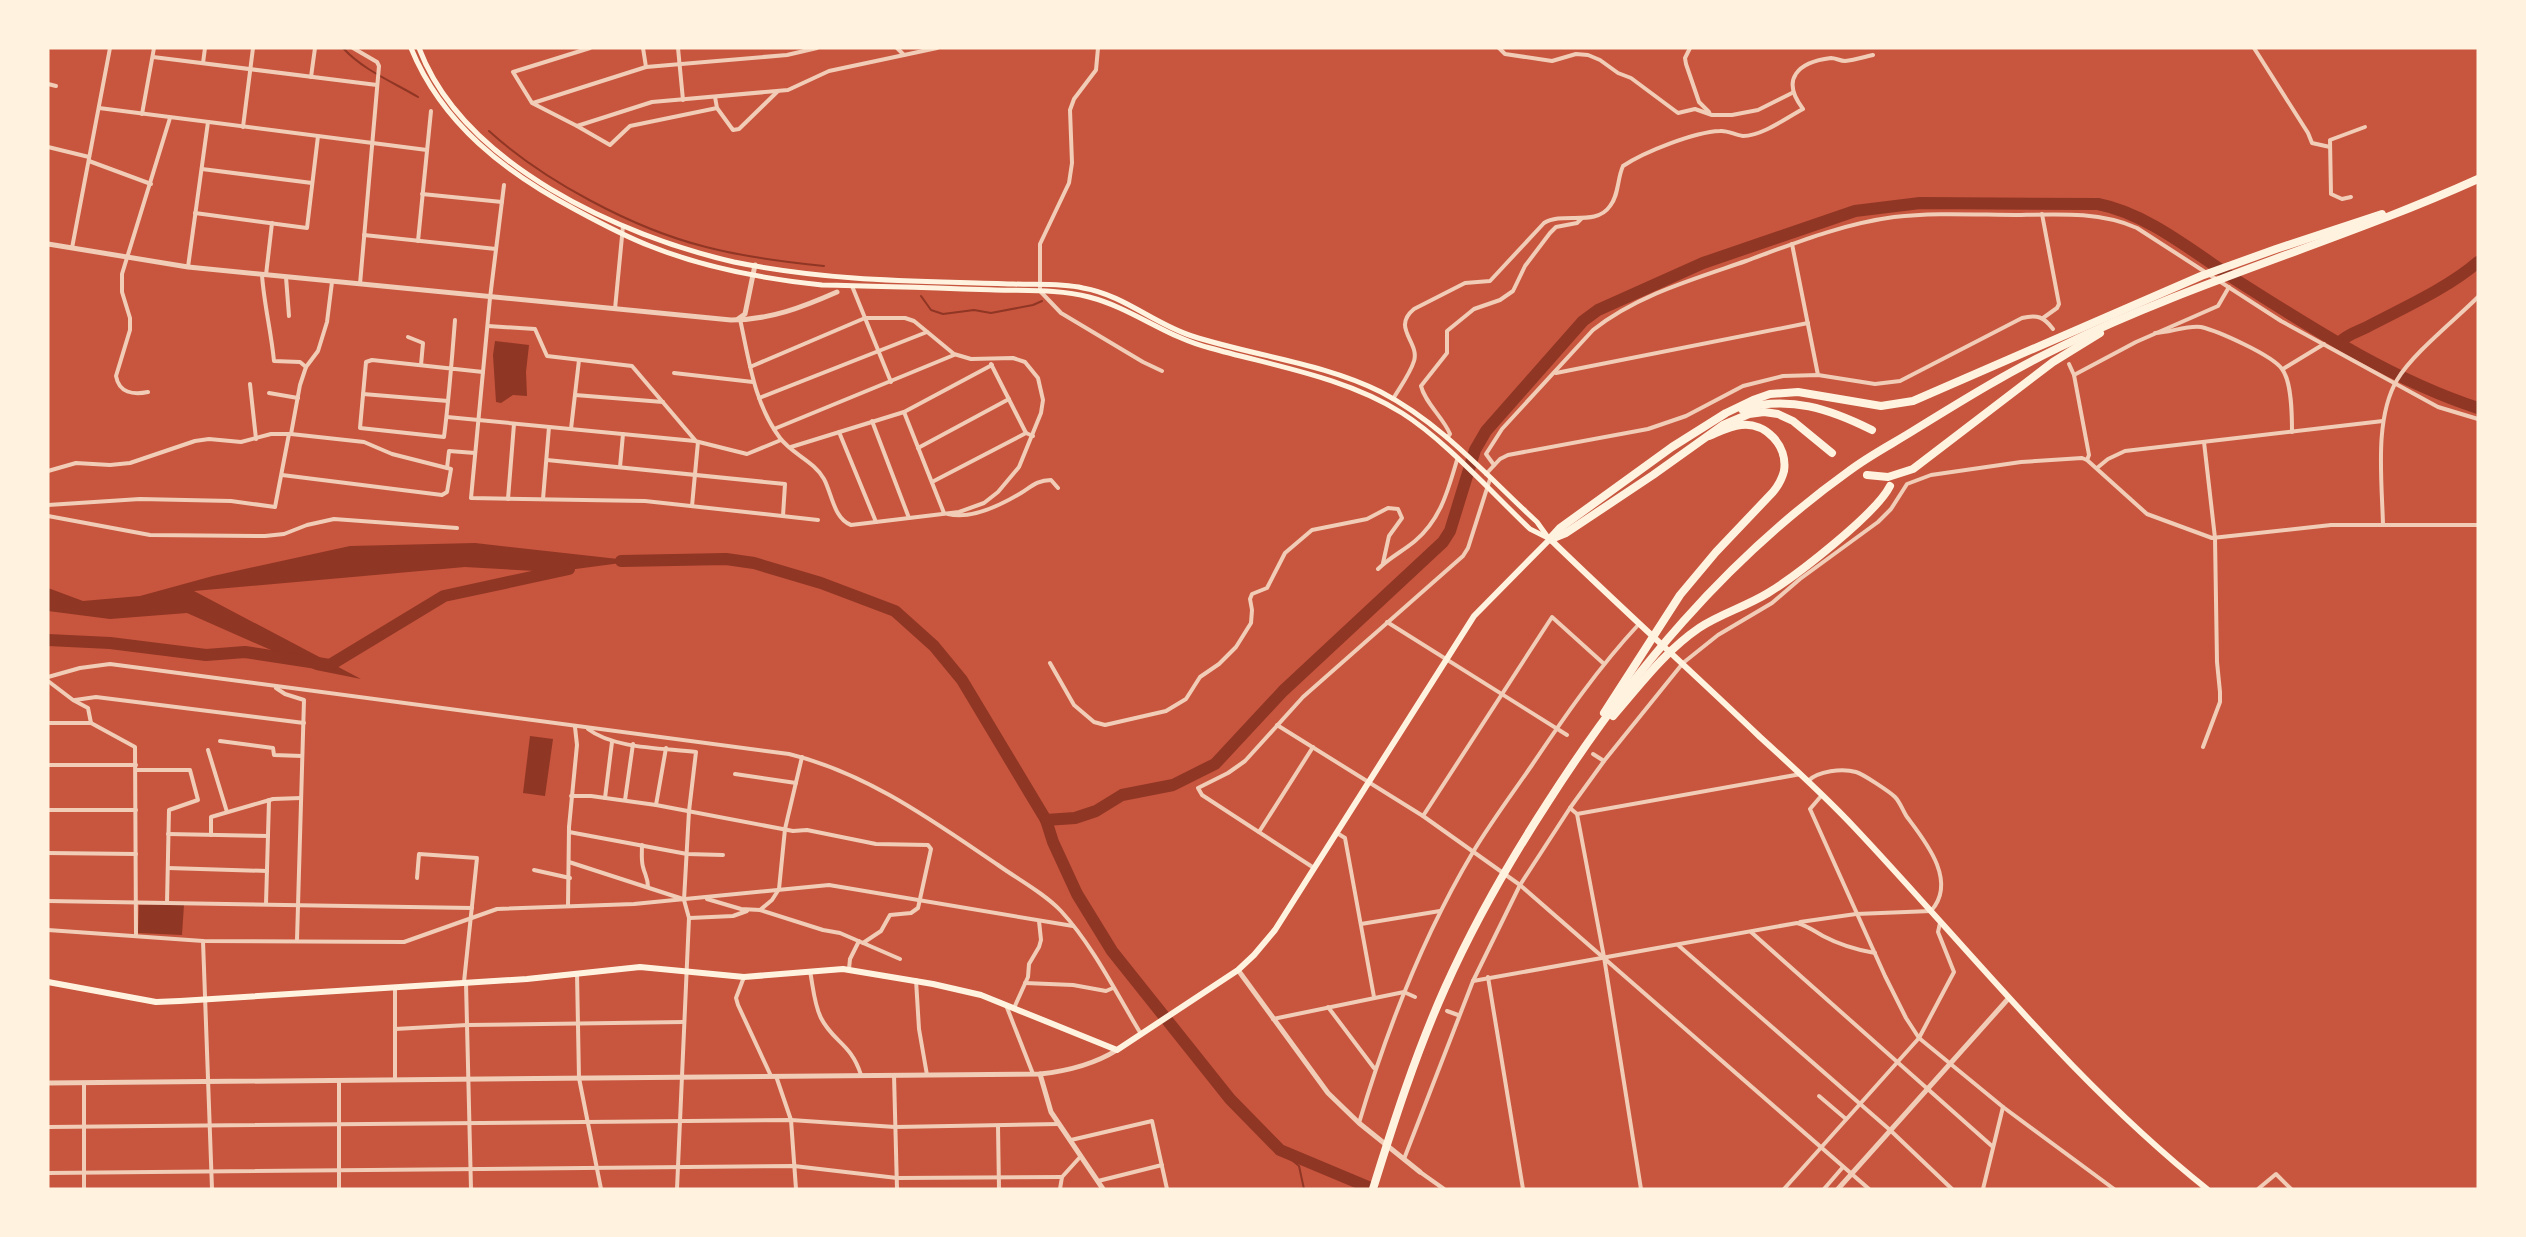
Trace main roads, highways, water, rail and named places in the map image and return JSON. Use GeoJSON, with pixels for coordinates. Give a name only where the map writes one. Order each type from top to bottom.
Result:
{"type":"FeatureCollection","features":[{"type":"Feature","properties":{"kind":"highway"},"geometry":{"type":"LineString","coordinates":[[1576,759],[1650,659],[1700,602],[1760,544],[1849,471],[1996,381],[2130,315],[2206,284],[2416,206],[2478,179]]}},
{"type":"Feature","properties":{"kind":"highway"},"geometry":{"type":"LineString","coordinates":[[1550,539],[1560,528],[1703,428],[1726,413],[1753,400],[1784,392],[1811,392],[1881,406],[1913,401],[2201,276],[2371,217],[2416,206]]}},
{"type":"Feature","properties":{"kind":"highway"},"geometry":{"type":"LineString","coordinates":[[1867,475],[1888,477],[1913,469],[2053,362],[2130,315]]}},
{"type":"Feature","properties":{"kind":"highway"},"geometry":{"type":"LineString","coordinates":[[1726,413],[1750,406],[1793,403],[1828,410],[1872,430]]}},
{"type":"Feature","properties":{"kind":"highway"},"geometry":{"type":"LineString","coordinates":[[1550,539],[1566,533],[1723,425],[1739,417],[1764,412],[1778,414],[1793,421],[1832,453]]}},
{"type":"Feature","properties":{"kind":"highway"},"geometry":{"type":"LineString","coordinates":[[1373,1189],[1390,1131],[1444,990],[1491,894],[1512,857],[1680,595],[1716,552],[1773,492],[1784,471],[1782,451],[1776,439],[1766,431],[1754,426],[1742,425],[1709,436]]}},
{"type":"Feature","properties":{"kind":"highway"},"geometry":{"type":"LineString","coordinates":[[1653,475],[1655,467],[1662,458],[1698,434],[1703,428]]}},
{"type":"Feature","properties":{"kind":"highway"},"geometry":{"type":"LineString","coordinates":[[1576,759],[1674,646],[1700,627],[1761,597],[1790,578],[1877,505],[1890,486]]}},
{"type":"Feature","properties":{"kind":"main road"},"geometry":{"type":"LineString","coordinates":[[411,48],[437,95],[455,120],[500,164],[546,194],[652,247],[753,276],[822,285],[1039,288],[1063,285],[1103,293],[1128,302],[1161,322],[1192,336],[1354,381],[1393,399],[1447,438],[1537,522],[1550,539],[1638,624],[1801,774],[1931,911],[2008,999],[2111,1106],[2207,1189]]}},
{"type":"Feature","properties":{"kind":"main road"},"geometry":{"type":"LineString","coordinates":[[419,48],[442,90],[460,114],[506,160],[558,192],[623,226],[700,253],[755,265],[855,278],[1039,288],[1113,304],[1127,309],[1157,328],[1192,343],[1351,388],[1377,399],[1404,414],[1460,462],[1530,529],[1550,539]]}},
{"type":"Feature","properties":{"kind":"main road"},"geometry":{"type":"LineString","coordinates":[[48,982],[156,1002],[465,982],[640,967],[744,977],[810,970],[849,969],[916,980],[981,995],[1117,1050],[1238,970],[1254,955],[1275,930],[1481,606],[1550,539]]}},
{"type":"Feature","properties":{"kind":"waterway"},"geometry":{"type":"LineString","coordinates":[[343,48],[369,69],[418,97]]}},
{"type":"Feature","properties":{"kind":"waterway"},"geometry":{"type":"LineString","coordinates":[[489,131],[511,150],[563,185],[620,216],[649,228],[721,251],[824,266]]}},
{"type":"Feature","properties":{"kind":"waterway"},"geometry":{"type":"LineString","coordinates":[[1046,820],[1075,818],[1096,811],[1122,795],[1173,785],[1215,764],[1283,691],[1443,542],[1450,531],[1475,450],[1486,431],[1583,321],[1598,310],[1703,263],[1855,211],[1920,203],[2098,204],[2117,209],[2174,238],[2272,303],[2387,370],[2478,408]]}},
{"type":"Feature","properties":{"kind":"waterway"},"geometry":{"type":"LineString","coordinates":[[2339,343],[2349,335],[2439,289],[2478,262]]}},
{"type":"Feature","properties":{"kind":"waterway"},"geometry":{"type":"LineString","coordinates":[[921,296],[931,310],[943,314],[974,310],[991,313],[1033,305],[1042,301]]}},
{"type":"Feature","properties":{"kind":"waterway"},"geometry":{"type":"LineString","coordinates":[[621,561],[726,559],[754,563],[821,583],[895,611],[934,646],[962,680],[1046,820],[1053,842],[1077,894],[1112,951],[1230,1099],[1280,1150],[1373,1189]]}},
{"type":"Feature","properties":{"kind":"waterway"},"geometry":{"type":"LineString","coordinates":[[48,640],[110,643],[206,655],[245,652],[330,665],[444,596],[569,569]]}},
{"type":"Feature","properties":{"kind":"waterway"},"geometry":{"type":"LineString","coordinates":[[1280,1150],[1299,1166],[1304,1189]]}}]}
